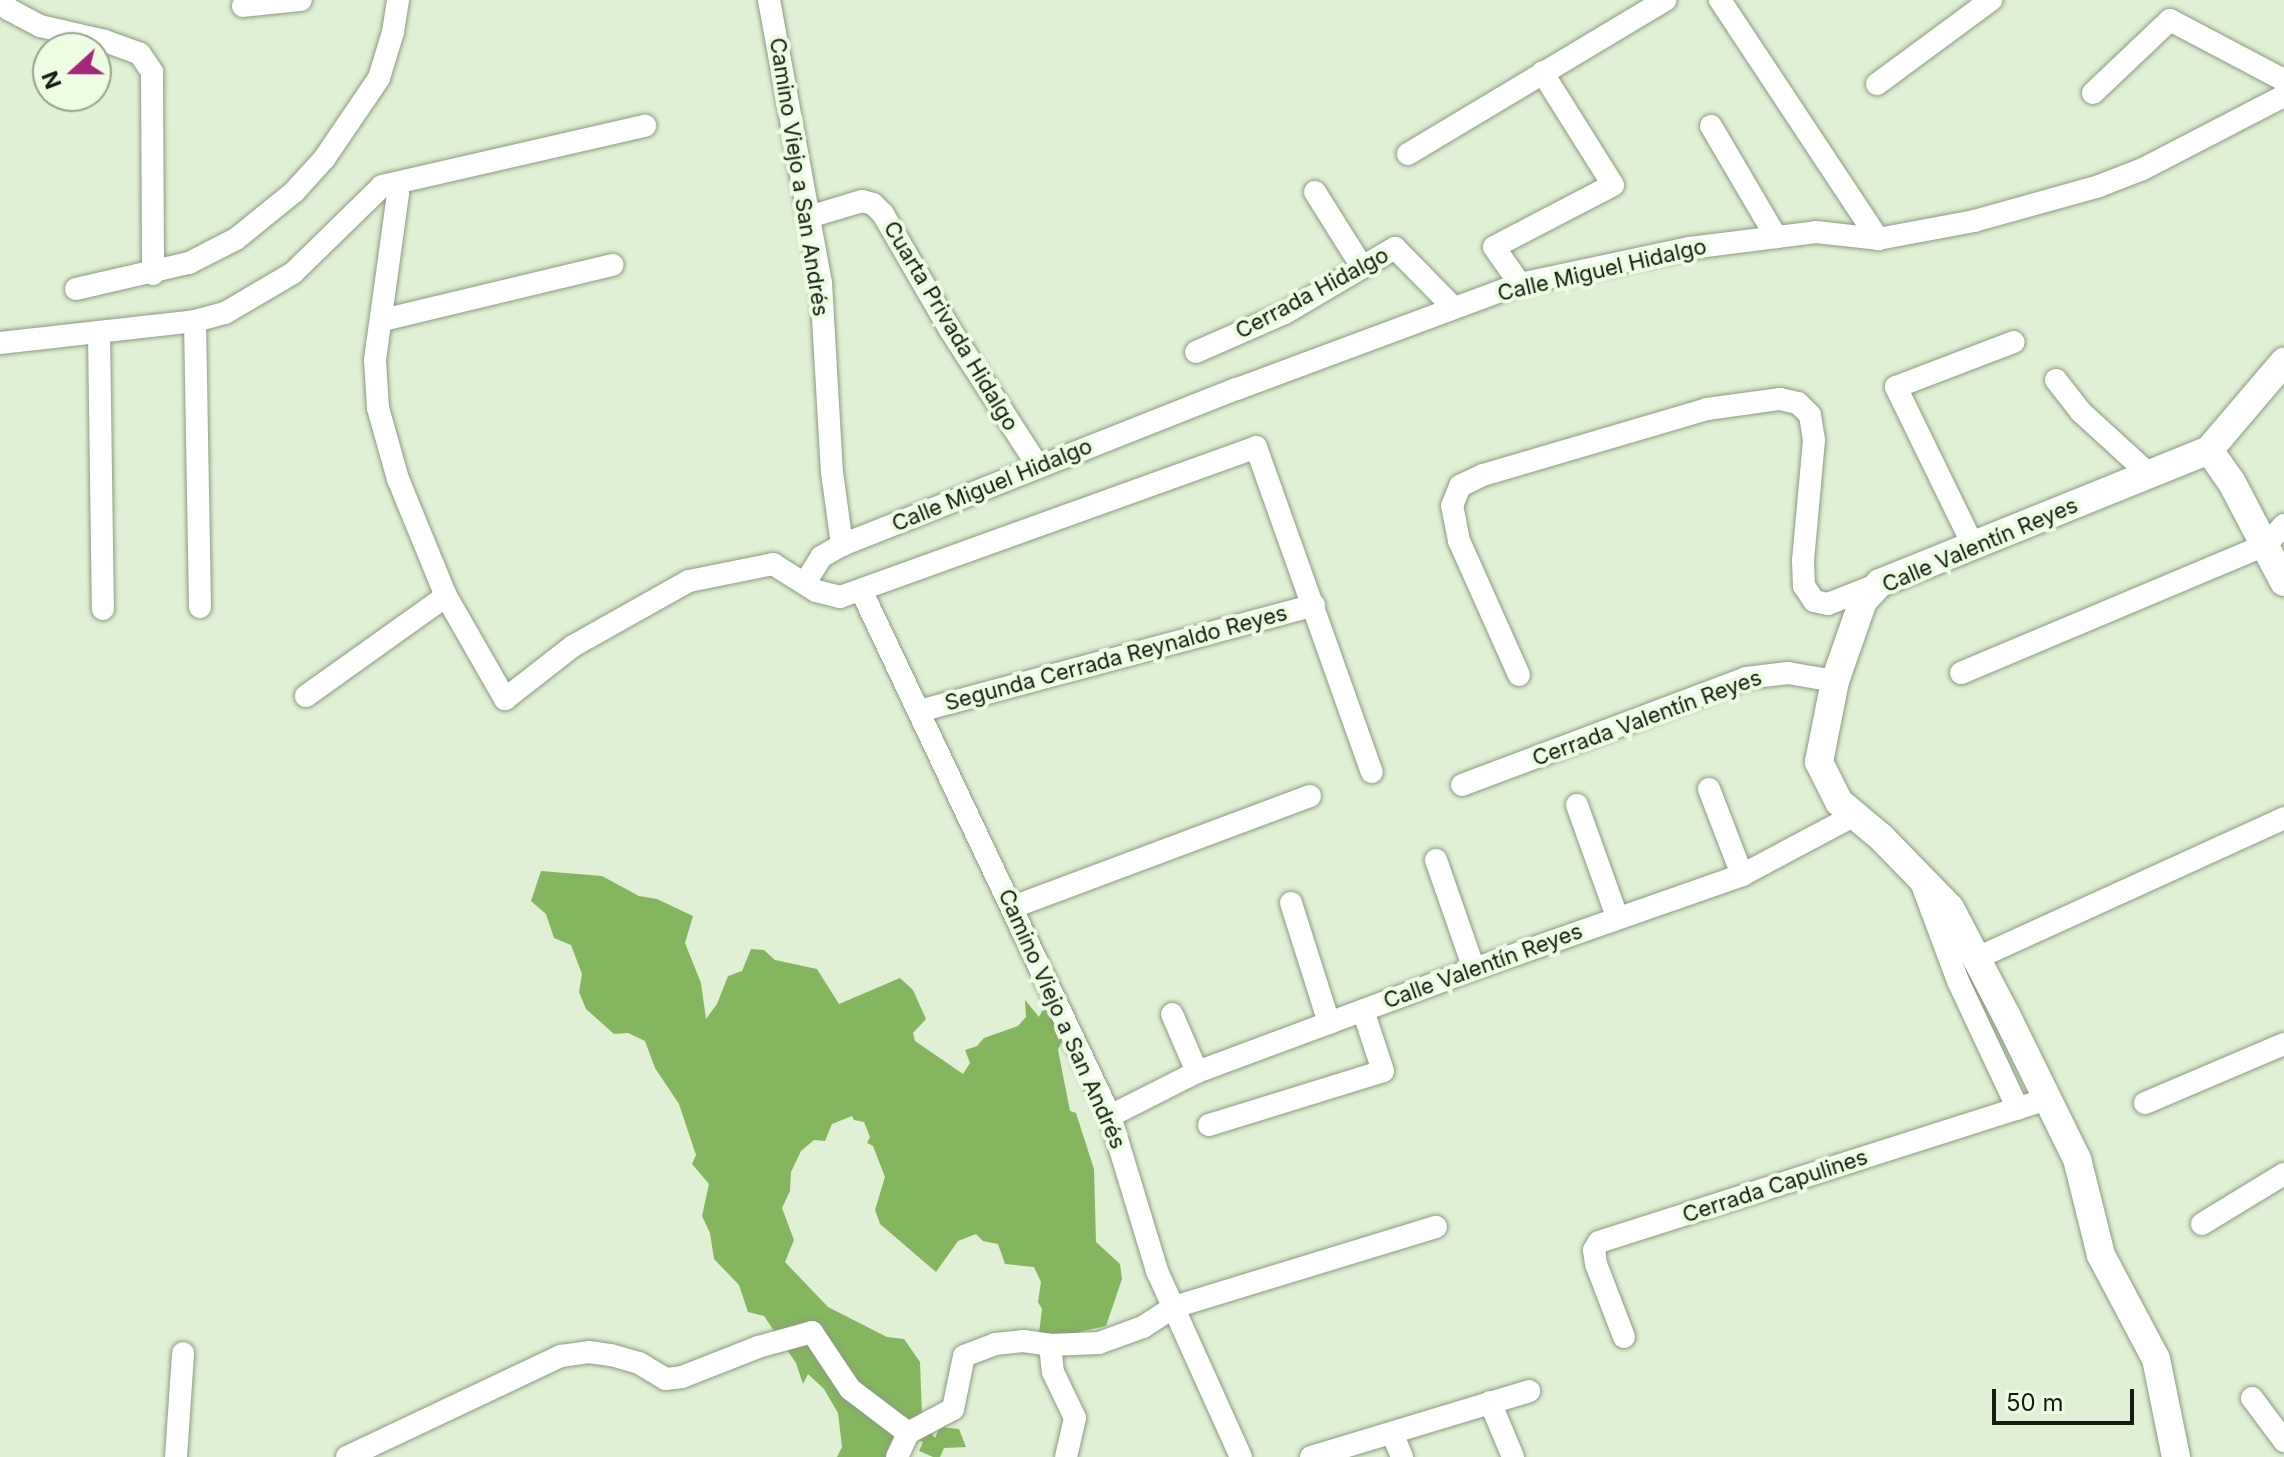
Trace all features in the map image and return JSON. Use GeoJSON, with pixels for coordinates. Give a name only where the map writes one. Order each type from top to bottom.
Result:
{"type":"FeatureCollection","features":[{"type":"Feature","properties":{"kind":"street"},"geometry":{"type":"LineString","coordinates":[[3,0],[8,9],[40,26],[105,41],[140,54],[152,72],[153,274]]}},
{"type":"Feature","properties":{"kind":"street"},"geometry":{"type":"LineString","coordinates":[[243,6],[301,0]]}},
{"type":"Feature","properties":{"kind":"street"},"geometry":{"type":"LineString","coordinates":[[76,289],[153,274],[189,263],[236,239],[294,192],[324,159],[379,78],[393,32],[398,0]]}},
{"type":"Feature","properties":{"kind":"street","name":"Camino Viejo a San Andrés"},"geometry":{"type":"LineString","coordinates":[[769,0],[821,283],[832,472],[842,545]]}},
{"type":"Feature","properties":{"kind":"street"},"geometry":{"type":"LineString","coordinates":[[1408,154],[1665,0]]}},
{"type":"Feature","properties":{"kind":"street"},"geometry":{"type":"LineString","coordinates":[[1720,0],[1878,239]]}},
{"type":"Feature","properties":{"kind":"street"},"geometry":{"type":"LineString","coordinates":[[1877,84],[1991,0]]}},
{"type":"Feature","properties":{"kind":"street"},"geometry":{"type":"LineString","coordinates":[[2093,93],[2170,20],[2284,80]]}},
{"type":"Feature","properties":{"kind":"street"},"geometry":{"type":"LineString","coordinates":[[1520,284],[1494,247],[1613,185],[1542,72]]}},
{"type":"Feature","properties":{"kind":"street","name":"Calle Miguel Hidalgo"},"geometry":{"type":"LineString","coordinates":[[805,583],[821,557],[842,545],[1038,466],[1520,284],[1660,253],[1816,232],[1878,239],[1974,221],[2099,186],[2143,169],[2284,96]]}},
{"type":"Feature","properties":{"kind":"street"},"geometry":{"type":"LineString","coordinates":[[0,343],[195,321],[225,313],[293,273],[382,186],[645,126]]}},
{"type":"Feature","properties":{"kind":"street"},"geometry":{"type":"LineString","coordinates":[[1711,126],[1776,237]]}},
{"type":"Feature","properties":{"kind":"street"},"geometry":{"type":"LineString","coordinates":[[395,184],[398,194],[383,320],[375,360],[378,408],[398,479],[446,596],[505,699],[573,646],[689,581],[773,564],[816,591],[840,597],[1256,447],[1372,772]]}},
{"type":"Feature","properties":{"kind":"street"},"geometry":{"type":"LineString","coordinates":[[1315,192],[1362,267]]}},
{"type":"Feature","properties":{"kind":"street","name":"Cuarta Privada Hidalgo"},"geometry":{"type":"LineString","coordinates":[[809,217],[862,201],[873,204],[883,214],[949,328],[1038,466]]}},
{"type":"Feature","properties":{"kind":"street","name":"Cerrada Hidalgo"},"geometry":{"type":"LineString","coordinates":[[1196,352],[1285,313],[1395,248],[1454,308]]}},
{"type":"Feature","properties":{"kind":"street"},"geometry":{"type":"LineString","coordinates":[[383,320],[612,265]]}},
{"type":"Feature","properties":{"kind":"street"},"geometry":{"type":"LineString","coordinates":[[195,321],[200,607]]}},
{"type":"Feature","properties":{"kind":"street"},"geometry":{"type":"LineString","coordinates":[[99,332],[103,609]]}},
{"type":"Feature","properties":{"kind":"street"},"geometry":{"type":"LineString","coordinates":[[1973,545],[1896,387],[2014,342]]}},
{"type":"Feature","properties":{"kind":"street","name":"Calle Valentín Reyes"},"geometry":{"type":"LineString","coordinates":[[2176,1457],[2156,1359],[2101,1255],[2077,1159],[1950,908],[1915,870],[1839,802],[1819,762],[1835,681],[1863,601],[1880,583],[2209,450],[2284,362]]}},
{"type":"Feature","properties":{"kind":"street"},"geometry":{"type":"LineString","coordinates":[[2056,380],[2081,412],[2151,476]]}},
{"type":"Feature","properties":{"kind":"street"},"geometry":{"type":"LineString","coordinates":[[1519,675],[1459,541],[1452,506],[1460,486],[1498,470],[1707,409],[1780,399],[1798,403],[1810,415],[1814,440],[1803,560],[1804,586],[1814,601],[1828,604],[1880,583]]}},
{"type":"Feature","properties":{"kind":"street"},"geometry":{"type":"LineString","coordinates":[[2209,450],[2275,535],[2284,582]]}},
{"type":"Feature","properties":{"kind":"street"},"geometry":{"type":"LineString","coordinates":[[1961,673],[2275,535]]}},
{"type":"Feature","properties":{"kind":"street","name":"Camino Viejo a San Andrés"},"geometry":{"type":"LineString","coordinates":[[861,590],[1110,1116],[1157,1271],[1241,1457]]}},
{"type":"Feature","properties":{"kind":"street"},"geometry":{"type":"LineString","coordinates":[[306,696],[446,596]]}},
{"type":"Feature","properties":{"kind":"street","name":"Segunda Cerrada Reynaldo Reyes"},"geometry":{"type":"LineString","coordinates":[[919,711],[1314,605]]}},
{"type":"Feature","properties":{"kind":"street","name":"Cerrada Valentín Reyes"},"geometry":{"type":"LineString","coordinates":[[1462,785],[1746,678],[1788,673],[1835,681]]}},
{"type":"Feature","properties":{"kind":"street"},"geometry":{"type":"LineString","coordinates":[[1709,789],[1742,875]]}},
{"type":"Feature","properties":{"kind":"street"},"geometry":{"type":"LineString","coordinates":[[1013,907],[1310,796]]}},
{"type":"Feature","properties":{"kind":"street"},"geometry":{"type":"LineString","coordinates":[[1577,805],[1617,917]]}},
{"type":"Feature","properties":{"kind":"street","name":"Calle Valentín Reyes"},"geometry":{"type":"LineString","coordinates":[[1110,1116],[1197,1072],[1617,917],[1742,875],[1855,815]]}},
{"type":"Feature","properties":{"kind":"street"},"geometry":{"type":"LineString","coordinates":[[1975,959],[2284,818]]}},
{"type":"Feature","properties":{"kind":"street"},"geometry":{"type":"LineString","coordinates":[[1436,860],[1474,969]]}},
{"type":"Feature","properties":{"kind":"street"},"geometry":{"type":"LineString","coordinates":[[1915,870],[1958,981],[2018,1109]]}},
{"type":"Feature","properties":{"kind":"street"},"geometry":{"type":"LineString","coordinates":[[1291,903],[1329,1023]]}},
{"type":"Feature","properties":{"kind":"street"},"geometry":{"type":"LineString","coordinates":[[1209,1125],[1383,1071],[1363,1010]]}},
{"type":"Feature","properties":{"kind":"street"},"geometry":{"type":"LineString","coordinates":[[1172,1014],[1197,1072]]}},
{"type":"Feature","properties":{"kind":"street"},"geometry":{"type":"LineString","coordinates":[[2145,1103],[2284,1044]]}},
{"type":"Feature","properties":{"kind":"street","name":"Cerrada Capulines"},"geometry":{"type":"LineString","coordinates":[[1624,1337],[1596,1264],[1594,1250],[1599,1242],[2048,1099]]}},
{"type":"Feature","properties":{"kind":"street"},"geometry":{"type":"LineString","coordinates":[[2202,1224],[2284,1174]]}},
{"type":"Feature","properties":{"kind":"street"},"geometry":{"type":"LineString","coordinates":[[897,1457],[908,1433],[953,1409],[964,1356],[995,1344],[1023,1341],[1050,1345],[1099,1343],[1143,1327],[1174,1307],[1436,1227]]}},
{"type":"Feature","properties":{"kind":"street"},"geometry":{"type":"LineString","coordinates":[[347,1457],[561,1356],[589,1352],[611,1355],[639,1363],[666,1379],[682,1377],[758,1347],[812,1332],[850,1389],[908,1433]]}},
{"type":"Feature","properties":{"kind":"street"},"geometry":{"type":"LineString","coordinates":[[1050,1345],[1053,1372],[1075,1418],[1066,1457]]}},
{"type":"Feature","properties":{"kind":"street"},"geometry":{"type":"LineString","coordinates":[[176,1457],[183,1353]]}},
{"type":"Feature","properties":{"kind":"street"},"geometry":{"type":"LineString","coordinates":[[1311,1457],[1529,1391]]}},
{"type":"Feature","properties":{"kind":"street"},"geometry":{"type":"LineString","coordinates":[[2252,1398],[2284,1441]]}},
{"type":"Feature","properties":{"kind":"street"},"geometry":{"type":"LineString","coordinates":[[1490,1402],[1513,1457]]}},
{"type":"Feature","properties":{"kind":"street"},"geometry":{"type":"LineString","coordinates":[[1392,1433],[1402,1457]]}},
{"type":"Feature","properties":{"kind":"green space"},"geometry":{"type":"Polygon","coordinates":[[[541,871],[602,876],[639,896],[657,899],[693,916],[685,943],[701,983],[706,1019],[717,1004],[728,976],[742,971],[751,949],[764,950],[775,960],[817,969],[839,1004],[900,978],[913,990],[926,1019],[913,1033],[915,1041],[963,1074],[970,1063],[965,1050],[977,1046],[984,1038],[1018,1026],[1026,1017],[1025,1000],[1039,1017],[1042,1011],[1061,1004],[1062,1040],[1058,1050],[1070,1111],[1076,1113],[1094,1169],[1096,1242],[1120,1264],[1122,1279],[1106,1326],[1038,1341],[1041,1282],[1034,1267],[1005,1264],[998,1244],[983,1241],[976,1234],[958,1241],[936,1272],[880,1224],[875,1210],[885,1177],[873,1146],[867,1143],[870,1137],[864,1122],[854,1120],[852,1116],[832,1124],[825,1141],[814,1140],[801,1151],[791,1172],[790,1191],[782,1208],[794,1240],[785,1262],[828,1307],[887,1337],[904,1339],[920,1362],[922,1416],[927,1428],[935,1438],[940,1427],[959,1429],[966,1447],[944,1448],[940,1457],[933,1457],[919,1451],[923,1442],[912,1438],[896,1457],[837,1457],[842,1447],[838,1413],[824,1389],[808,1374],[803,1384],[796,1363],[764,1316],[748,1312],[739,1285],[714,1259],[710,1233],[702,1216],[709,1184],[692,1164],[696,1155],[679,1104],[655,1068],[645,1041],[628,1033],[614,1034],[586,1009],[579,992],[582,974],[571,945],[554,938],[546,914],[531,901],[541,871]]]}}]}
